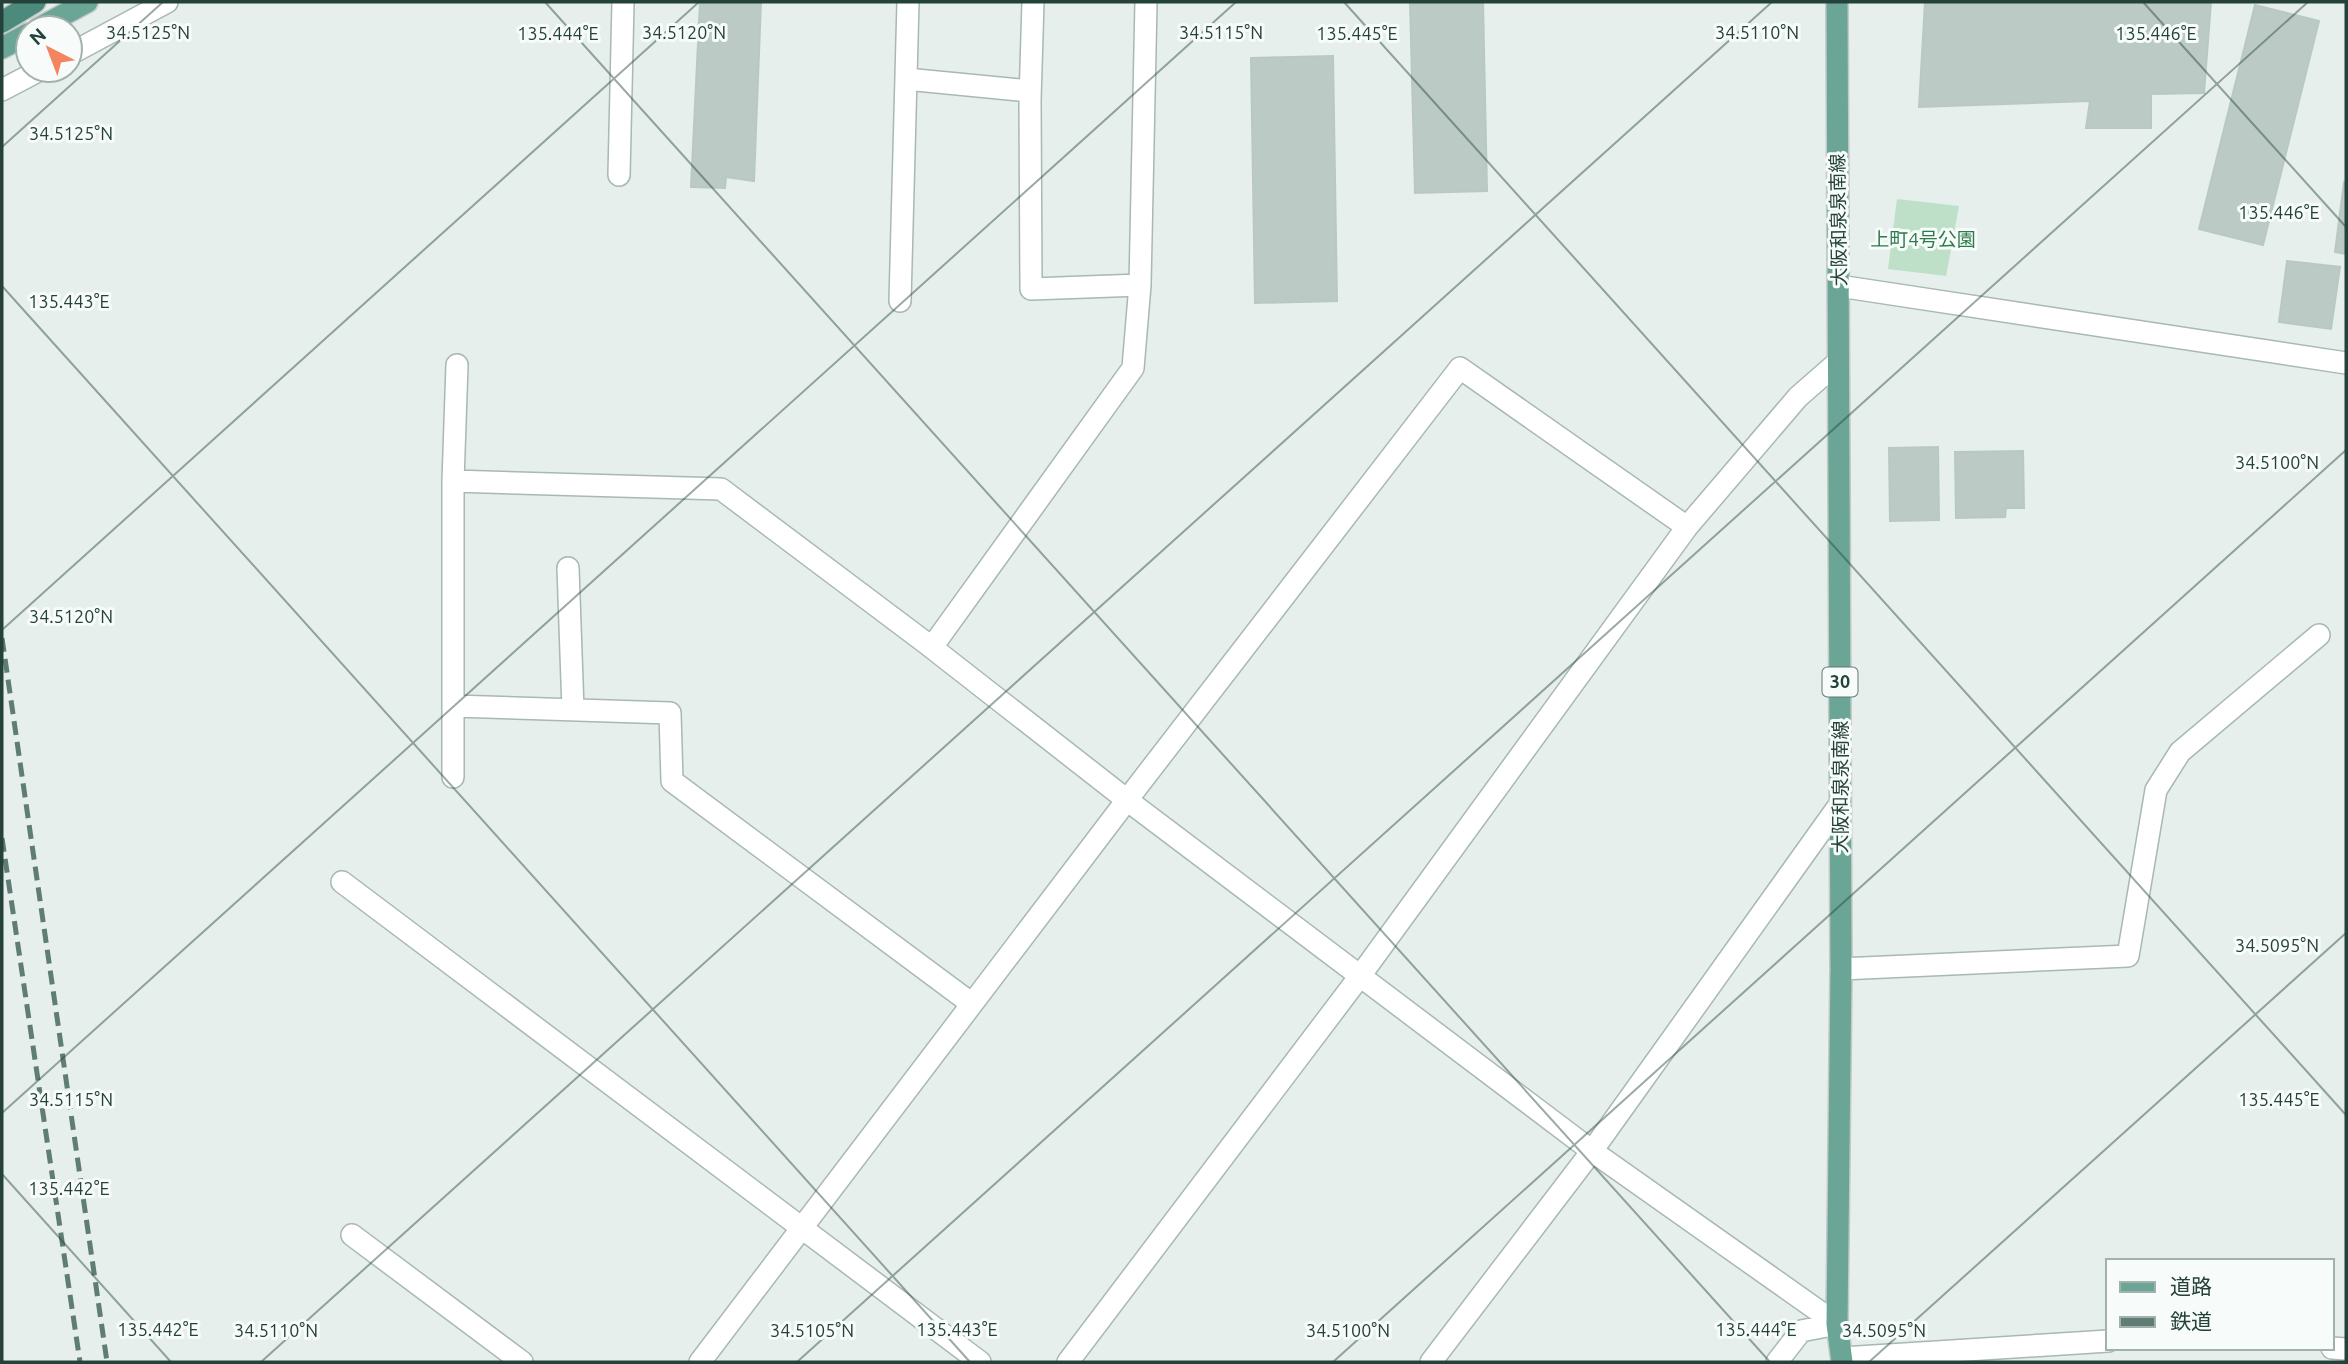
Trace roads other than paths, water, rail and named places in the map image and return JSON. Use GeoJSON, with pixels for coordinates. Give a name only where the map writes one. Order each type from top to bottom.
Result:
{"type":"FeatureCollection","features":[{"type":"Feature","properties":{"kind":"highway"},"geometry":{"type":"LineString","coordinates":[[2,22],[35,2]]}},
{"type":"Feature","properties":{"kind":"main road"},"geometry":{"type":"LineString","coordinates":[[64,14],[87,2]]}},
{"type":"Feature","properties":{"kind":"main road","name":"大阪和泉泉南線"},"geometry":{"type":"LineString","coordinates":[[1837,2],[1841,969],[1837,1325],[1842,1360]]}},
{"type":"Feature","properties":{"kind":"street"},"geometry":{"type":"LineString","coordinates":[[84,46],[167,2]]}},
{"type":"Feature","properties":{"kind":"street"},"geometry":{"type":"LineString","coordinates":[[619,175],[623,2]]}},
{"type":"Feature","properties":{"kind":"street"},"geometry":{"type":"LineString","coordinates":[[900,301],[908,2]]}},
{"type":"Feature","properties":{"kind":"street"},"geometry":{"type":"LineString","coordinates":[[1033,2],[1030,90],[1031,289],[1140,285]]}},
{"type":"Feature","properties":{"kind":"street"},"geometry":{"type":"LineString","coordinates":[[932,647],[1133,368],[1140,285],[1146,2]]}},
{"type":"Feature","properties":{"kind":"street"},"geometry":{"type":"LineString","coordinates":[[906,79],[1030,90]]}},
{"type":"Feature","properties":{"kind":"street"},"geometry":{"type":"LineString","coordinates":[[1839,286],[2346,363]]}},
{"type":"Feature","properties":{"kind":"street"},"geometry":{"type":"LineString","coordinates":[[1068,1362],[1360,976],[1687,527],[1798,397],[1838,362]]}},
{"type":"Feature","properties":{"kind":"street"},"geometry":{"type":"LineString","coordinates":[[453,778],[453,481],[457,365]]}},
{"type":"Feature","properties":{"kind":"street"},"geometry":{"type":"LineString","coordinates":[[700,1362],[1460,369],[1687,527]]}},
{"type":"Feature","properties":{"kind":"street"},"geometry":{"type":"LineString","coordinates":[[453,481],[721,489],[1592,1150],[1837,1325]]}},
{"type":"Feature","properties":{"kind":"street"},"geometry":{"type":"LineString","coordinates":[[568,568],[573,710]]}},
{"type":"Feature","properties":{"kind":"street"},"geometry":{"type":"LineString","coordinates":[[1841,969],[2128,956],[2155,790],[2180,752],[2319,635]]}},
{"type":"Feature","properties":{"kind":"street"},"geometry":{"type":"LineString","coordinates":[[454,706],[670,713],[672,781],[972,1004]]}},
{"type":"Feature","properties":{"kind":"street"},"geometry":{"type":"LineString","coordinates":[[1431,1362],[1592,1150],[1840,804]]}},
{"type":"Feature","properties":{"kind":"street"},"geometry":{"type":"LineString","coordinates":[[342,882],[980,1362]]}},
{"type":"Feature","properties":{"kind":"street"},"geometry":{"type":"LineString","coordinates":[[352,1235],[522,1362]]}},
{"type":"Feature","properties":{"kind":"street"},"geometry":{"type":"LineString","coordinates":[[1777,1362],[1801,1331],[1837,1325]]}},
{"type":"Feature","properties":{"kind":"street"},"geometry":{"type":"LineString","coordinates":[[1842,1360],[2106,1341]]}},
{"type":"Feature","properties":{"kind":"railway"},"geometry":{"type":"LineString","coordinates":[[2,638],[107,1362]]}},
{"type":"Feature","properties":{"kind":"railway"},"geometry":{"type":"LineString","coordinates":[[2,838],[80,1362]]}},
{"type":"Feature","properties":{"kind":"park label","name":"上町4号公園"},"geometry":{"type":"Point","coordinates":[1923,239]}}]}
